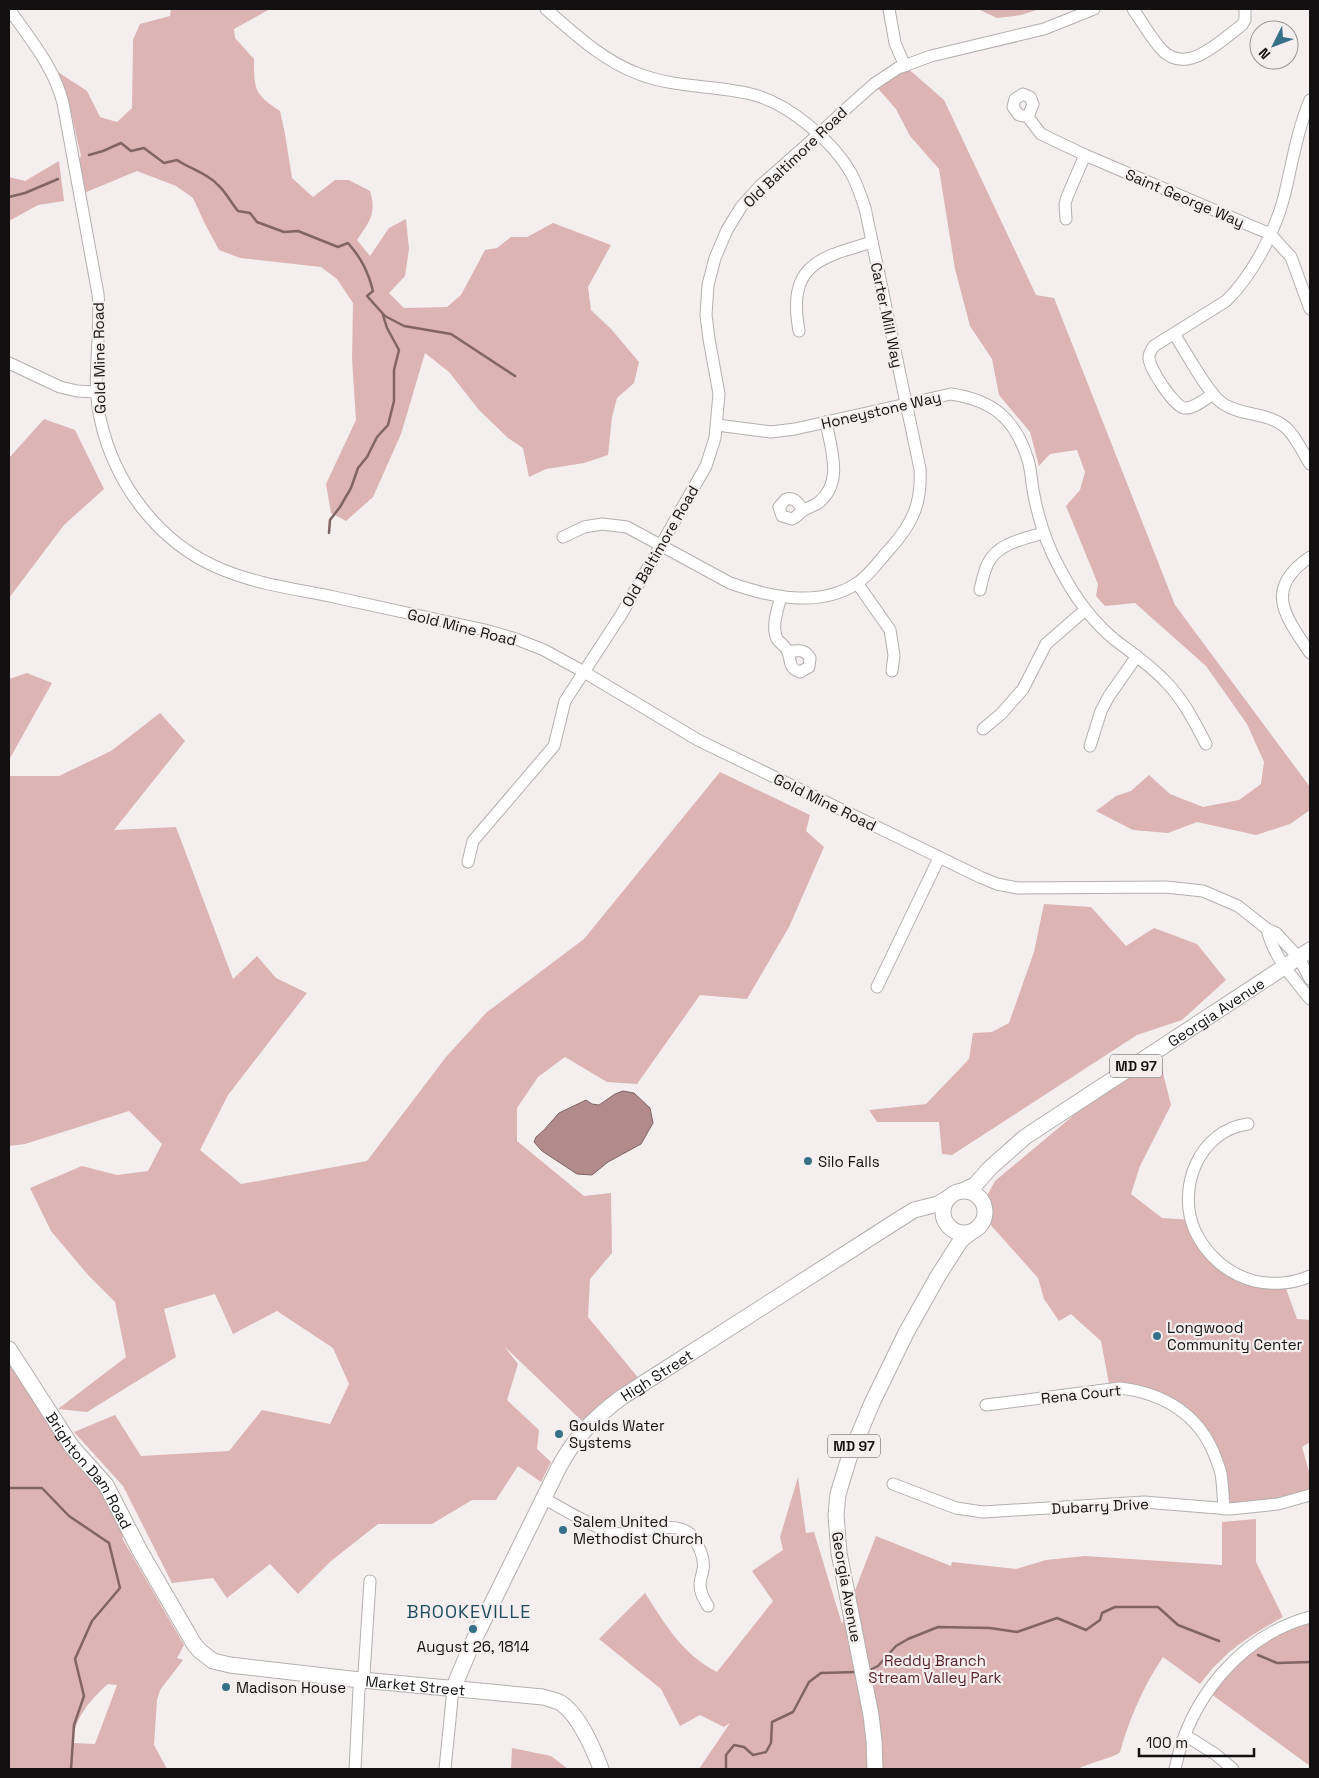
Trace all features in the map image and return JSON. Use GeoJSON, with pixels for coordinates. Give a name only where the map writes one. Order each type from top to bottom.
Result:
{"type":"FeatureCollection","features":[{"type":"Feature","properties":{"kind":"main road","name":"Georgia Avenue"},"geometry":{"type":"LineString","coordinates":[[955,1194],[975,1185],[1000,1159],[1032,1132],[1305,954]]}},
{"type":"Feature","properties":{"kind":"main road","name":"Georgia Avenue"},"geometry":{"type":"LineString","coordinates":[[979,1198],[1000,1159]]}},
{"type":"Feature","properties":{"kind":"main road"},"geometry":{"type":"LineString","coordinates":[[955,1194],[974,1194],[979,1198]]}},
{"type":"Feature","properties":{"kind":"main road","name":"High Street"},"geometry":{"type":"LineString","coordinates":[[453,1689],[471,1646],[543,1498],[575,1439],[588,1425],[604,1410],[914,1210],[938,1204],[955,1194]]}},
{"type":"Feature","properties":{"kind":"main road","name":"MD 97"},"geometry":{"type":"LineString","coordinates":[[948,1224],[943,1208],[955,1194]]}},
{"type":"Feature","properties":{"kind":"main road","name":"MD 97"},"geometry":{"type":"LineString","coordinates":[[970,1232],[980,1226],[985,1215],[983,1203],[979,1198]]}},
{"type":"Feature","properties":{"kind":"main road","name":"High Street"},"geometry":{"type":"LineString","coordinates":[[903,1217],[932,1215],[948,1224]]}},
{"type":"Feature","properties":{"kind":"main road","name":"Georgia Avenue"},"geometry":{"type":"LineString","coordinates":[[938,1276],[940,1265],[950,1245],[948,1224]]}},
{"type":"Feature","properties":{"kind":"main road"},"geometry":{"type":"LineString","coordinates":[[948,1224],[957,1232],[970,1232]]}},
{"type":"Feature","properties":{"kind":"main road","name":"Georgia Avenue"},"geometry":{"type":"LineString","coordinates":[[875,1769],[874,1741],[865,1685],[836,1534],[838,1494],[849,1458],[872,1403],[906,1333],[938,1276],[961,1240],[970,1232]]}},
{"type":"Feature","properties":{"kind":"main road","name":"Brighton Dam Road"},"geometry":{"type":"LineString","coordinates":[[9,1349],[72,1447],[106,1485],[165,1595]]}},
{"type":"Feature","properties":{"kind":"main road","name":"Market Street"},"geometry":{"type":"LineString","coordinates":[[165,1595],[194,1644],[213,1661],[230,1665],[362,1680],[543,1697],[561,1704],[574,1716],[601,1769]]}},
{"type":"Feature","properties":{"kind":"street","name":"Gold Mine Road"},"geometry":{"type":"LineString","coordinates":[[9,9],[49,66],[58,84],[63,103],[99,304],[96,392],[99,417],[117,470],[131,494],[166,534],[208,563],[248,578],[502,635],[544,650],[698,740],[989,881],[1018,888],[1158,886],[1193,889],[1211,894],[1232,903],[1250,914],[1267,929],[1276,933],[1305,954],[1310,979]]}},
{"type":"Feature","properties":{"kind":"street","name":"Carter Mill Way"},"geometry":{"type":"LineString","coordinates":[[546,9],[584,42],[620,66],[640,75],[664,82],[752,94],[790,112],[819,134],[851,172],[865,208],[920,468],[921,487],[918,504],[903,535],[857,583],[840,592],[821,598],[805,599],[780,596],[730,583],[627,527],[602,524],[584,527],[563,537]]}},
{"type":"Feature","properties":{"kind":"street"},"geometry":{"type":"LineString","coordinates":[[889,9],[895,44],[905,66]]}},
{"type":"Feature","properties":{"kind":"street","name":"Old Baltimore Road"},"geometry":{"type":"LineString","coordinates":[[468,862],[473,841],[554,746],[564,701],[621,616],[706,466],[715,438],[719,394],[708,339],[706,315],[708,285],[715,258],[727,230],[741,207],[760,186],[874,84],[905,66],[931,56],[1044,29],[1094,9]]}},
{"type":"Feature","properties":{"kind":"street"},"geometry":{"type":"LineString","coordinates":[[1132,9],[1161,49],[1172,57],[1182,60],[1198,56],[1242,25],[1245,20],[1245,9]]}},
{"type":"Feature","properties":{"kind":"street"},"geometry":{"type":"LineString","coordinates":[[1213,394],[1195,405],[1186,408],[1179,406],[1172,399],[1151,366],[1149,358],[1154,346],[1220,306],[1233,294],[1258,257],[1270,234],[1283,199],[1297,136],[1310,100]]}},
{"type":"Feature","properties":{"kind":"street","name":"Saint George Way"},"geometry":{"type":"LineString","coordinates":[[1028,117],[1041,134],[1085,155],[1270,234],[1291,257],[1310,309]]}},
{"type":"Feature","properties":{"kind":"street"},"geometry":{"type":"LineString","coordinates":[[1066,219],[1068,197],[1085,155]]}},
{"type":"Feature","properties":{"kind":"street"},"geometry":{"type":"LineString","coordinates":[[799,331],[795,312],[795,297],[804,274],[827,256],[872,242]]}},
{"type":"Feature","properties":{"kind":"street"},"geometry":{"type":"LineString","coordinates":[[1174,334],[1213,394],[1222,403],[1234,410],[1272,420],[1282,425],[1290,432],[1310,464]]}},
{"type":"Feature","properties":{"kind":"street"},"geometry":{"type":"LineString","coordinates":[[9,363],[60,387],[77,391],[96,392]]}},
{"type":"Feature","properties":{"kind":"street","name":"Honeystone Way"},"geometry":{"type":"LineString","coordinates":[[717,425],[771,432],[794,429],[951,394],[970,397],[994,407],[1020,438],[1028,458],[1033,491],[1047,544],[1060,570],[1085,610],[1114,639],[1165,681],[1180,698],[1206,744]]}},
{"type":"Feature","properties":{"kind":"street"},"geometry":{"type":"LineString","coordinates":[[803,510],[816,505],[826,496],[833,482],[835,464],[826,422]]}},
{"type":"Feature","properties":{"kind":"street"},"geometry":{"type":"LineString","coordinates":[[980,590],[989,561],[998,551],[1006,545],[1043,533]]}},
{"type":"Feature","properties":{"kind":"street"},"geometry":{"type":"LineString","coordinates":[[1310,557],[1290,574],[1284,586],[1283,607],[1288,620],[1310,653]]}},
{"type":"Feature","properties":{"kind":"street"},"geometry":{"type":"LineString","coordinates":[[857,583],[890,630],[894,655],[892,671]]}},
{"type":"Feature","properties":{"kind":"street"},"geometry":{"type":"LineString","coordinates":[[780,596],[775,624],[777,638],[788,652]]}},
{"type":"Feature","properties":{"kind":"street"},"geometry":{"type":"LineString","coordinates":[[983,729],[1001,714],[1023,689],[1046,644],[1085,610]]}},
{"type":"Feature","properties":{"kind":"street"},"geometry":{"type":"LineString","coordinates":[[1090,746],[1101,712],[1109,696],[1137,656]]}},
{"type":"Feature","properties":{"kind":"street"},"geometry":{"type":"LineString","coordinates":[[877,986],[939,858]]}},
{"type":"Feature","properties":{"kind":"street","name":"Gold Mine Road"},"geometry":{"type":"LineString","coordinates":[[1267,929],[1269,938],[1285,968],[1310,999]]}},
{"type":"Feature","properties":{"kind":"street"},"geometry":{"type":"LineString","coordinates":[[1248,1124],[1239,1125],[1216,1137],[1204,1148],[1198,1158],[1193,1171],[1189,1194],[1190,1211],[1195,1230],[1207,1251],[1223,1267],[1241,1277],[1266,1284],[1284,1283],[1310,1276]]}},
{"type":"Feature","properties":{"kind":"street","name":"Rena Court"},"geometry":{"type":"LineString","coordinates":[[986,1405],[1120,1388],[1139,1390],[1159,1397],[1185,1412],[1200,1428],[1211,1445],[1221,1473],[1224,1509]]}},
{"type":"Feature","properties":{"kind":"street","name":"Dubarry Drive"},"geometry":{"type":"LineString","coordinates":[[893,1484],[956,1508],[983,1512],[1144,1502],[1224,1509],[1255,1508],[1310,1495]]}},
{"type":"Feature","properties":{"kind":"street"},"geometry":{"type":"LineString","coordinates":[[543,1498],[595,1526],[622,1534],[677,1527],[687,1531],[698,1546],[702,1558],[704,1568],[700,1584],[702,1595],[708,1606]]}},
{"type":"Feature","properties":{"kind":"street"},"geometry":{"type":"LineString","coordinates":[[355,1769],[359,1689],[364,1674],[370,1581]]}},
{"type":"Feature","properties":{"kind":"street"},"geometry":{"type":"LineString","coordinates":[[1176,1769],[1178,1754],[1185,1735],[1194,1713],[1207,1691],[1234,1661],[1263,1638],[1281,1627],[1310,1617]]}},
{"type":"Feature","properties":{"kind":"street"},"geometry":{"type":"LineString","coordinates":[[445,1769],[453,1689]]}},
{"type":"Feature","properties":{"kind":"street"},"geometry":{"type":"LineString","coordinates":[[1185,1735],[1215,1754],[1232,1769]]}},
{"type":"Feature","properties":{"kind":"green space"},"geometry":{"type":"Polygon","coordinates":[[[171,9],[270,9],[234,29],[235,38],[254,59],[255,84],[260,95],[280,111],[292,178],[313,197],[335,180],[349,180],[370,191],[373,206],[371,217],[357,240],[370,256],[389,228],[406,219],[409,249],[405,276],[389,293],[404,308],[447,307],[461,295],[485,250],[497,248],[511,237],[527,237],[553,223],[611,245],[588,287],[591,310],[611,329],[639,362],[634,383],[617,398],[612,417],[608,455],[584,463],[546,469],[529,477],[523,448],[508,438],[479,410],[449,372],[425,353],[401,434],[373,497],[346,521],[331,513],[326,484],[356,420],[352,359],[353,303],[337,279],[321,267],[240,258],[219,250],[193,198],[176,186],[137,171],[84,193],[78,159],[81,156],[68,99],[58,72],[87,91],[100,117],[117,122],[132,108],[133,40],[140,24],[170,16],[171,9]]]}},
{"type":"Feature","properties":{"kind":"green space"},"geometry":{"type":"Polygon","coordinates":[[[978,9],[1040,9],[1021,15],[997,18],[978,9]]]}},
{"type":"Feature","properties":{"kind":"green space"},"geometry":{"type":"Polygon","coordinates":[[[905,66],[944,100],[1036,295],[1054,298],[1175,605],[1310,787],[1310,810],[1290,824],[1256,835],[1197,822],[1168,833],[1133,830],[1096,811],[1116,796],[1131,791],[1149,775],[1170,794],[1203,807],[1239,800],[1261,784],[1264,762],[1247,724],[1206,666],[1135,603],[1105,606],[1096,596],[1098,584],[1066,506],[1080,490],[1085,472],[1077,450],[1050,454],[1039,466],[1030,432],[999,395],[992,359],[970,326],[955,269],[939,169],[910,136],[896,109],[874,84],[905,66]]]}},
{"type":"Feature","properties":{"kind":"green space"},"geometry":{"type":"Polygon","coordinates":[[[59,161],[64,201],[38,205],[9,221],[9,177],[25,181],[59,161]]]}},
{"type":"Feature","properties":{"kind":"green space"},"geometry":{"type":"Polygon","coordinates":[[[44,419],[75,430],[104,489],[64,525],[9,598],[9,458],[44,419]]]}},
{"type":"Feature","properties":{"kind":"green space"},"geometry":{"type":"Polygon","coordinates":[[[27,673],[52,683],[9,760],[9,679],[27,673]]]}},
{"type":"Feature","properties":{"kind":"green space"},"geometry":{"type":"Polygon","coordinates":[[[160,713],[185,741],[114,830],[176,827],[233,979],[257,956],[276,978],[307,993],[228,1095],[200,1150],[241,1184],[367,1161],[446,1057],[487,1012],[584,939],[720,772],[810,815],[806,831],[824,847],[789,927],[747,999],[700,995],[637,1084],[607,1082],[565,1057],[538,1077],[517,1108],[517,1141],[584,1196],[611,1193],[612,1253],[590,1279],[588,1317],[640,1380],[583,1422],[504,1346],[518,1364],[507,1400],[539,1430],[537,1449],[551,1462],[541,1482],[518,1466],[496,1500],[472,1500],[432,1524],[378,1524],[331,1561],[298,1594],[270,1564],[227,1598],[213,1578],[172,1583],[123,1486],[74,1432],[115,1415],[141,1456],[229,1451],[262,1410],[330,1424],[349,1384],[333,1348],[277,1311],[233,1334],[215,1294],[164,1309],[176,1357],[87,1412],[58,1409],[126,1357],[115,1302],[88,1275],[51,1231],[30,1188],[82,1166],[117,1175],[148,1171],[162,1144],[129,1111],[25,1144],[9,1146],[9,776],[59,776],[111,751],[160,713]]]}},
{"type":"Feature","properties":{"kind":"green space"},"geometry":{"type":"Polygon","coordinates":[[[1044,904],[1091,907],[1126,946],[1154,928],[1197,944],[1226,980],[1182,1020],[1137,1035],[952,1155],[942,1154],[939,1122],[877,1122],[869,1110],[926,1104],[969,1059],[973,1033],[992,1032],[1009,1023],[1034,952],[1044,904]]]}},
{"type":"Feature","properties":{"kind":"green space"},"geometry":{"type":"Polygon","coordinates":[[[1159,1057],[1171,1105],[1140,1166],[1131,1194],[1162,1218],[1192,1220],[1207,1251],[1241,1277],[1284,1283],[1297,1319],[1310,1320],[1310,1442],[1302,1447],[1310,1475],[1310,1495],[1224,1509],[1221,1473],[1198,1425],[1159,1397],[1110,1389],[1101,1341],[1071,1314],[1059,1321],[1044,1299],[1038,1278],[988,1222],[988,1194],[995,1181],[1093,1099],[1159,1057]]]}},
{"type":"Feature","properties":{"kind":"green space"},"geometry":{"type":"Polygon","coordinates":[[[9,1349],[133,1531],[122,1538],[184,1645],[177,1658],[183,1660],[160,1690],[157,1700],[154,1745],[167,1769],[9,1769],[9,1349]],[[108,1684],[89,1703],[76,1726],[73,1743],[95,1744],[117,1685],[108,1684]]]}},
{"type":"Feature","properties":{"kind":"green space","name":"Reddy Branch Stream Valley Park"},"geometry":{"type":"Polygon","coordinates":[[[798,1477],[806,1533],[814,1532],[842,1624],[876,1536],[951,1566],[952,1562],[1016,1569],[1046,1560],[1085,1556],[1222,1565],[1222,1522],[1256,1519],[1256,1562],[1283,1617],[1257,1632],[1225,1656],[1200,1684],[1163,1657],[1138,1703],[1120,1752],[1078,1769],[699,1769],[730,1723],[724,1727],[700,1715],[680,1726],[661,1689],[599,1639],[645,1593],[667,1627],[684,1647],[705,1665],[717,1672],[773,1601],[752,1571],[783,1550],[780,1537],[798,1477]]]}},
{"type":"Feature","properties":{"kind":"green space"},"geometry":{"type":"Polygon","coordinates":[[[1310,1617],[1310,1766],[1207,1691],[1246,1651],[1310,1617]]]}},
{"type":"Feature","properties":{"kind":"green space"},"geometry":{"type":"Polygon","coordinates":[[[512,1748],[551,1756],[568,1769],[511,1769],[512,1748]]]}},
{"type":"Feature","properties":{"kind":"shaded area"},"geometry":{"type":"Polygon","coordinates":[[[623,1091],[634,1093],[650,1108],[653,1123],[641,1144],[608,1162],[592,1175],[577,1174],[542,1151],[534,1142],[536,1137],[559,1113],[586,1100],[592,1104],[599,1105],[623,1091]]]}},
{"type":"Feature","properties":{"kind":"waterway"},"geometry":{"type":"LineString","coordinates":[[89,155],[121,143],[131,151],[144,148],[164,163],[177,160],[209,177],[221,188],[238,211],[250,213],[257,222],[284,232],[298,231],[338,247],[348,243],[357,254],[369,277],[373,291],[367,296],[385,316],[404,326],[451,334],[515,376]]}},
{"type":"Feature","properties":{"kind":"waterway"},"geometry":{"type":"LineString","coordinates":[[9,197],[25,193],[58,179]]}},
{"type":"Feature","properties":{"kind":"waterway"},"geometry":{"type":"LineString","coordinates":[[329,533],[330,520],[351,488],[358,468],[367,457],[377,437],[388,425],[394,401],[394,370],[399,350],[387,328],[383,315]]}},
{"type":"Feature","properties":{"kind":"waterway"},"geometry":{"type":"LineString","coordinates":[[9,1488],[42,1488],[69,1516],[109,1543],[120,1588],[92,1621],[75,1659],[84,1696],[74,1725],[71,1769]]}},
{"type":"Feature","properties":{"kind":"waterway"},"geometry":{"type":"LineString","coordinates":[[868,1671],[878,1666],[896,1646],[938,1627],[990,1628],[1017,1632],[1057,1618],[1086,1630],[1100,1620],[1102,1613],[1115,1607],[1158,1607],[1178,1625],[1219,1641]]}},
{"type":"Feature","properties":{"kind":"waterway"},"geometry":{"type":"LineString","coordinates":[[1258,1655],[1277,1663],[1310,1662]]}},
{"type":"Feature","properties":{"kind":"waterway"},"geometry":{"type":"LineString","coordinates":[[726,1769],[726,1755],[734,1745],[744,1747],[753,1755],[766,1752],[771,1743],[772,1722],[793,1712],[809,1682],[821,1673],[857,1672]]}},
{"type":"Feature","properties":{"kind":"place","name":"Silo Falls"},"geometry":{"type":"Point","coordinates":[808,1161]}},
{"type":"Feature","properties":{"kind":"place","name":"Longwood Community Center"},"geometry":{"type":"Point","coordinates":[1157,1336]}},
{"type":"Feature","properties":{"kind":"place","name":"Goulds Water Systems"},"geometry":{"type":"Point","coordinates":[559,1434]}},
{"type":"Feature","properties":{"kind":"place","name":"Salem United Methodist Church"},"geometry":{"type":"Point","coordinates":[563,1530]}},
{"type":"Feature","properties":{"kind":"place","name":"August 26, 1814"},"geometry":{"type":"Point","coordinates":[473,1629]}},
{"type":"Feature","properties":{"kind":"place","name":"Madison House"},"geometry":{"type":"Point","coordinates":[226,1687]}},
{"type":"Feature","properties":{"kind":"district","name":"BROOKEVILLE"},"geometry":{"type":"Point","coordinates":[469,1611]}}]}
